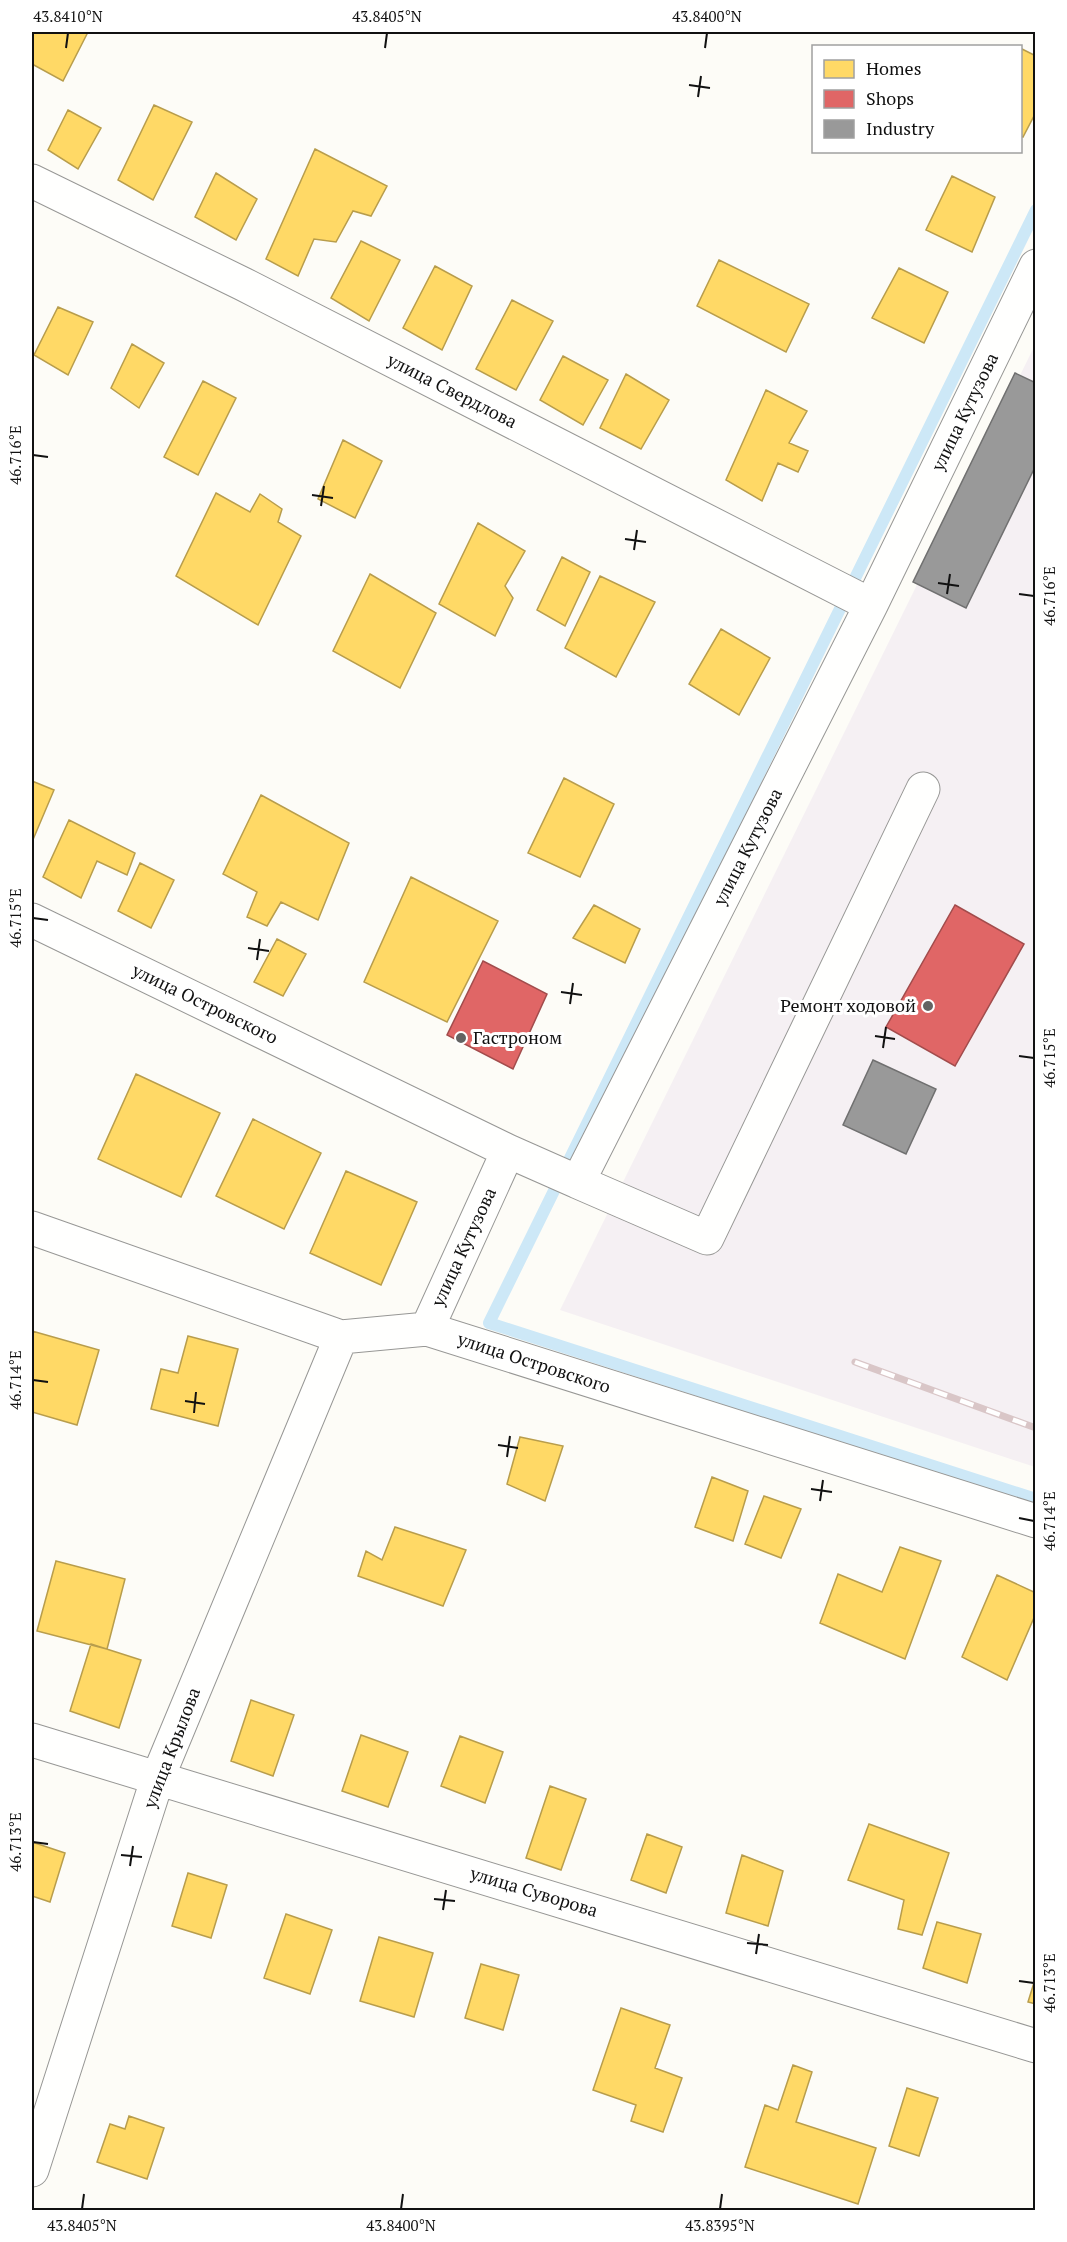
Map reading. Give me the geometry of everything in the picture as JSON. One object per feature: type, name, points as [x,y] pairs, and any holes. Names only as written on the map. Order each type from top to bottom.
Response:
[{"type":"street","name":"улица Свердлова","points":[[32,181],[243,284],[871,605]]},
{"type":"street","name":"улица Кутузова","points":[[578,1182],[871,605],[1035,266]]},
{"type":"street","points":[[508,1151],[707,1238],[923,789]]},
{"type":"street","name":"улица Островского","points":[[32,920],[508,1151]]},
{"type":"street","name":"улица Кутузова","points":[[427,1329],[508,1151]]},
{"type":"street","name":"улица Островского","points":[[32,1228],[341,1337],[427,1329],[1035,1521]]},
{"type":"street","name":"улица Крылова","points":[[32,2170],[158,1777],[341,1337]]},
{"type":"street","name":"улица Суворова","points":[[32,1740],[1035,2046]]},
{"type":"shaded area","points":[[1035,345],[1035,1467],[560,1310]]},
{"type":"building: Homes","points":[[32,32],[88,32],[63,81],[32,64]]},
{"type":"building: Homes","points":[[1022,49],[1036,56],[1036,112],[1023,137]]},
{"type":"building: Homes","points":[[154,105],[192,122],[153,200],[118,180]]},
{"type":"building: Homes","points":[[68,110],[101,128],[78,169],[48,150]]},
{"type":"building: Homes","points":[[315,149],[387,186],[371,216],[353,211],[336,242],[314,239],[298,276],[266,259]]},
{"type":"building: Homes","points":[[216,173],[257,199],[236,240],[195,217]]},
{"type":"building: Homes","points":[[952,176],[995,197],[972,252],[926,230]]},
{"type":"building: Homes","points":[[361,241],[400,260],[369,321],[331,298]]},
{"type":"building: Homes","points":[[719,260],[809,304],[786,352],[697,306]]},
{"type":"building: Homes","points":[[435,266],[472,286],[442,350],[403,328]]},
{"type":"building: Homes","points":[[899,268],[948,292],[924,343],[872,318]]},
{"type":"building: Homes","points":[[512,300],[553,321],[516,390],[476,369]]},
{"type":"building: Homes","points":[[58,307],[93,322],[68,375],[34,355]]},
{"type":"building: Homes","points":[[132,344],[164,363],[139,408],[111,388]]},
{"type":"building: Homes","points":[[563,356],[608,380],[583,425],[540,400]]},
{"type":"building: Homes","points":[[626,374],[669,400],[641,449],[600,428]]},
{"type":"building: Homes","points":[[203,381],[236,398],[198,475],[164,457]]},
{"type":"building: Homes","points":[[766,390],[807,411],[789,443],[808,451],[798,472],[778,463],[762,501],[726,480]]},
{"type":"building: Homes","points":[[343,440],[382,461],[355,518],[318,499]]},
{"type":"building: Homes","points":[[216,493],[250,512],[260,494],[282,509],[278,522],[301,536],[258,625],[176,576]]},
{"type":"building: Homes","points":[[478,523],[525,551],[505,586],[513,598],[495,636],[439,604]]},
{"type":"building: Homes","points":[[562,557],[590,572],[565,626],[537,610]]},
{"type":"building: Homes","points":[[370,574],[436,613],[400,688],[333,651]]},
{"type":"building: Homes","points":[[600,576],[655,602],[616,677],[565,648]]},
{"type":"building: Homes","points":[[721,629],[770,658],[739,715],[689,684]]},
{"type":"building: Homes","points":[[564,778],[614,804],[580,877],[528,853]]},
{"type":"building: Homes","points":[[32,781],[54,790],[32,842]]},
{"type":"building: Homes","points":[[261,795],[349,843],[318,920],[281,902],[267,926],[247,917],[257,892],[223,874]]},
{"type":"building: Homes","points":[[69,820],[135,853],[127,875],[97,861],[81,898],[43,877]]},
{"type":"building: Homes","points":[[140,863],[174,880],[151,928],[118,911]]},
{"type":"building: Homes","points":[[411,877],[498,921],[447,1022],[364,982]]},
{"type":"building: Homes","points":[[594,905],[640,929],[625,963],[573,938]]},
{"type":"building: Homes","points":[[277,939],[306,954],[283,996],[254,982]]},
{"type":"building: Homes","points":[[136,1074],[220,1113],[181,1197],[98,1159]]},
{"type":"building: Homes","points":[[253,1119],[321,1153],[284,1229],[216,1196]]},
{"type":"building: Homes","points":[[346,1171],[417,1202],[381,1285],[310,1253]]},
{"type":"building: Homes","points":[[32,1331],[99,1350],[77,1425],[32,1412]]},
{"type":"building: Homes","points":[[188,1336],[238,1349],[218,1426],[151,1409],[161,1369],[178,1373]]},
{"type":"building: Homes","points":[[520,1437],[563,1446],[545,1501],[507,1484]]},
{"type":"building: Homes","points":[[712,1477],[748,1491],[733,1541],[695,1527]]},
{"type":"building: Homes","points":[[764,1496],[801,1509],[781,1558],[745,1544]]},
{"type":"building: Homes","points":[[395,1527],[466,1550],[443,1606],[358,1576],[366,1551],[382,1560]]},
{"type":"building: Homes","points":[[900,1547],[941,1561],[905,1659],[820,1623],[838,1574],[882,1592]]},
{"type":"building: Homes","points":[[56,1561],[125,1579],[107,1649],[37,1631]]},
{"type":"building: Homes","points":[[997,1575],[1036,1593],[1036,1613],[1007,1680],[962,1657]]},
{"type":"building: Homes","points":[[91,1644],[141,1660],[119,1728],[70,1711]]},
{"type":"building: Homes","points":[[251,1700],[294,1715],[273,1776],[231,1761]]},
{"type":"building: Homes","points":[[361,1735],[408,1752],[388,1807],[342,1791]]},
{"type":"building: Homes","points":[[460,1736],[503,1752],[485,1803],[441,1786]]},
{"type":"building: Homes","points":[[550,1786],[586,1799],[561,1870],[526,1858]]},
{"type":"building: Homes","points":[[869,1824],[949,1853],[922,1935],[898,1929],[904,1900],[848,1880]]},
{"type":"building: Homes","points":[[647,1834],[682,1847],[666,1893],[631,1880]]},
{"type":"building: Homes","points":[[32,1842],[65,1853],[50,1902],[32,1896]]},
{"type":"building: Homes","points":[[742,1855],[783,1871],[768,1926],[726,1913]]},
{"type":"building: Homes","points":[[188,1873],[227,1885],[211,1938],[172,1926]]},
{"type":"building: Homes","points":[[286,1914],[332,1930],[310,1994],[264,1978]]},
{"type":"building: Homes","points":[[937,1922],[981,1934],[967,1983],[923,1968]]},
{"type":"building: Homes","points":[[379,1937],[433,1953],[414,2017],[360,2001]]},
{"type":"building: Homes","points":[[481,1964],[519,1975],[503,2030],[465,2018]]},
{"type":"building: Homes","points":[[1036,1976],[1036,2004],[1028,2002]]},
{"type":"building: Homes","points":[[621,2008],[670,2025],[655,2068],[682,2078],[663,2132],[631,2121],[636,2105],[593,2090]]},
{"type":"building: Homes","points":[[793,2065],[812,2072],[796,2122],[876,2148],[858,2204],[745,2167],[765,2105],[778,2110]]},
{"type":"building: Homes","points":[[907,2088],[938,2098],[919,2156],[889,2146]]},
{"type":"building: Homes","points":[[129,2116],[164,2128],[147,2179],[97,2162],[110,2124],[125,2129]]},
{"type":"building: Shops","points":[[955,905],[1024,944],[955,1066],[886,1027]]},
{"type":"building: Shops","points":[[483,961],[547,994],[513,1069],[447,1035]]},
{"type":"building: Industry","points":[[1015,373],[1036,383],[1036,465],[966,608],[913,582]]},
{"type":"building: Industry","points":[[873,1060],[936,1089],[906,1154],[843,1125]]},
{"type":"waterway","points":[[1036,210],[489,1323],[1036,1499]]},
{"type":"railway","points":[[855,1362],[1036,1428]]},
{"type":"place","name":"Ремонт ходовой","points":[[928,1006]]},
{"type":"place","name":"Гастроном","points":[[461,1038]]}]
